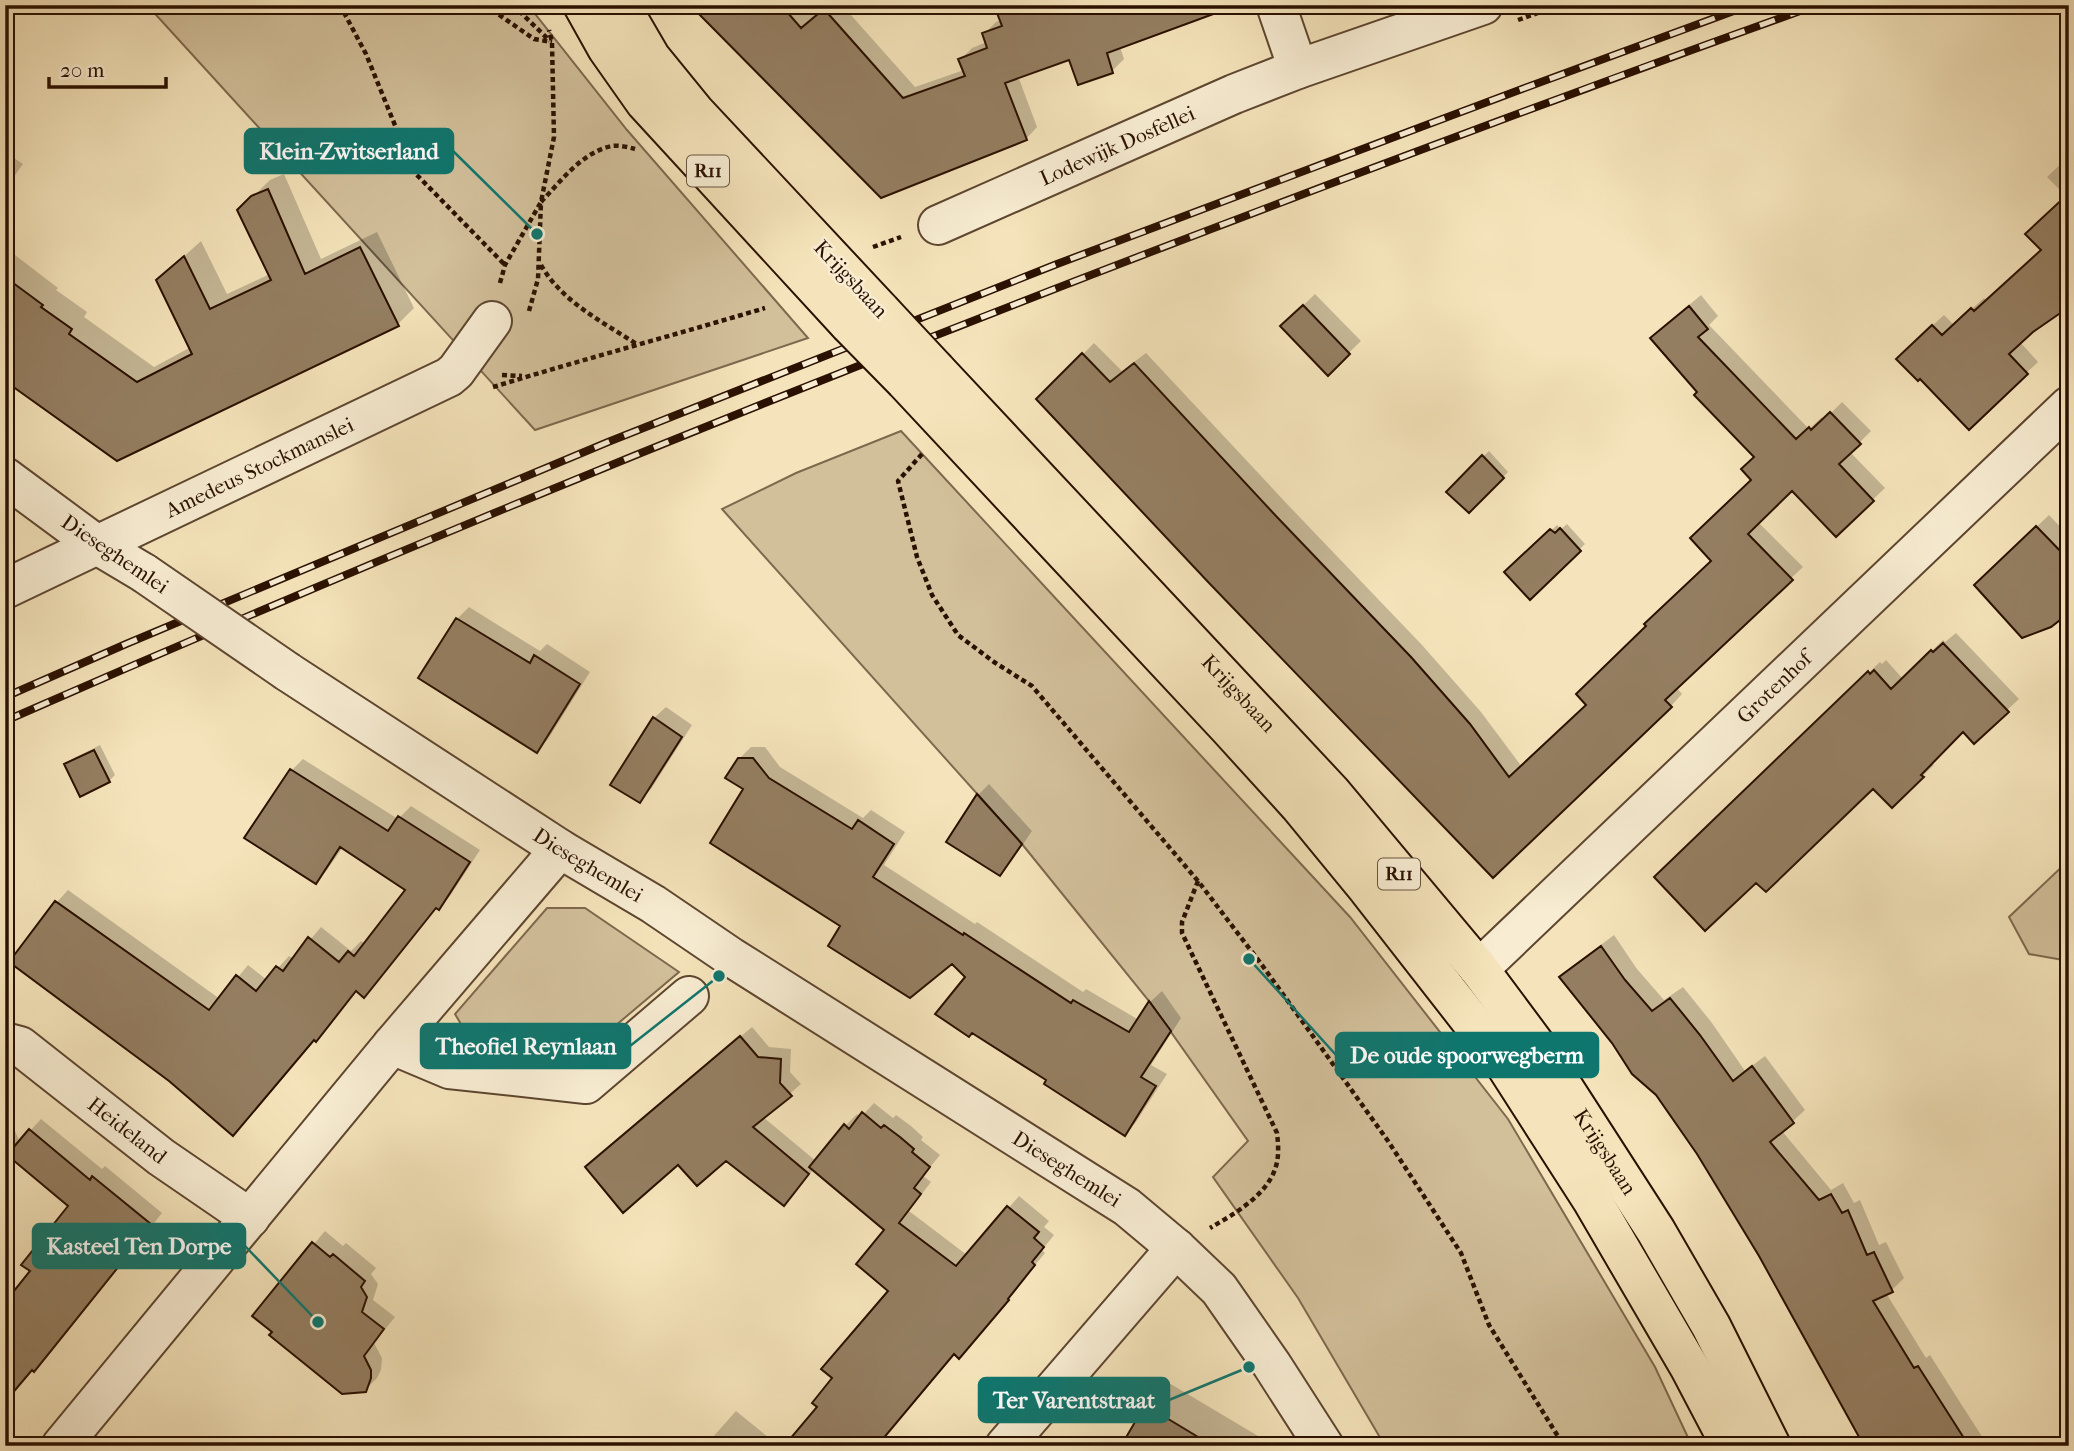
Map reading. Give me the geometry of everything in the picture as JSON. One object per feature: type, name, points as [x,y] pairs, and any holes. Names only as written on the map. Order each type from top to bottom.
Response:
[{"type":"main road","name":"Krijgsbaan","points":[[583,5],[607,48],[645,102],[865,317],[1331,792],[1479,969],[1540,1051],[1656,1231],[1711,1326],[1771,1446]]},
{"type":"main road","name":"Krijgsbaan","points":[[620,5],[651,58],[865,317]]},
{"type":"main road","name":"Krijgsbaan","points":[[920,376],[1290,795],[1368,889],[1498,1056],[1592,1200],[1690,1368],[1731,1446]]},
{"type":"street","points":[[1276,5],[1298,69]]},
{"type":"street","name":"Lodewijk Dosfellei","points":[[938,225],[1234,94],[1483,5]]},
{"type":"street","name":"Amedeus Stockmanslei","points":[[5,589],[449,377],[492,321]]},
{"type":"street","name":"Grotenhof","points":[[1479,969],[2069,406]]},
{"type":"street","name":"Dieseghemlei","points":[[5,477],[97,545],[144,573],[288,672],[560,849],[653,904],[732,957],[1127,1207],[1219,1289],[1324,1446]]},
{"type":"street","points":[[61,1446],[392,1045],[560,849]]},
{"type":"street","points":[[392,1045],[449,1069],[586,1084],[689,996]]},
{"type":"street","name":"Heideland","points":[[5,1042],[20,1046],[161,1157],[250,1217]]},
{"type":"street","points":[[1005,1446],[1176,1248]]},
{"type":"path","points":[[340,5],[366,54],[414,172],[505,265],[541,202],[590,154],[614,145],[639,149]]},
{"type":"path","points":[[485,5],[534,39],[552,42]]},
{"type":"path","points":[[513,5],[552,42],[554,137],[541,202],[538,279],[529,313]]},
{"type":"path","points":[[540,263],[547,276],[569,300],[639,346]]},
{"type":"path","points":[[526,377],[765,308]]},
{"type":"path","points":[[923,453],[898,481],[917,557],[932,595],[958,635],[1032,687],[1198,881],[1262,965],[1388,1142],[1461,1253],[1489,1325],[1563,1446]]},
{"type":"path","points":[[1176,1248],[1252,1200],[1268,1182],[1277,1163],[1278,1149],[1278,1133],[1182,933],[1182,922],[1198,881]]},
{"type":"shaded area","points":[[147,5],[528,5],[627,130],[808,338],[535,430]]},
{"type":"shaded area","points":[[901,431],[1350,917],[1508,1119],[1655,1367],[1692,1446],[1385,1446],[1298,1298],[1213,1177],[1248,1141],[1149,1001],[1022,844],[722,509],[796,473]]},
{"type":"shaded area","points":[[2069,860],[2069,961],[2029,954],[2009,917]]},
{"type":"shaded area","points":[[547,908],[585,908],[679,972],[577,1058],[478,1053],[455,1014]]},
{"type":"building","points":[[690,5],[781,5],[801,28],[824,9],[903,98],[965,76],[958,59],[987,48],[982,33],[1002,26],[997,13],[1017,5],[1227,5],[1227,9],[1107,53],[1113,73],[1078,85],[1069,60],[1005,83],[1027,140],[881,198]]},
{"type":"building","points":[[268,189],[305,274],[360,247],[399,326],[117,461],[5,381],[5,277],[72,329],[69,334],[137,382],[192,354],[156,280],[184,256],[210,309],[271,280],[237,210],[251,196]]},
{"type":"building","points":[[2069,193],[2069,307],[2033,332],[2009,354],[2028,374],[1969,430],[1920,379],[1918,381],[1896,359],[1932,325],[1942,335],[1971,308],[1974,311],[2041,250],[2025,234]]},
{"type":"building","points":[[1303,305],[1350,354],[1328,376],[1280,326]]},
{"type":"building","points":[[1689,306],[1708,329],[1698,337],[1796,439],[1809,427],[1811,430],[1830,412],[1861,444],[1839,464],[1874,501],[1836,537],[1792,491],[1748,534],[1793,580],[1665,700],[1672,707],[1493,878],[1036,399],[1082,353],[1110,382],[1134,363],[1411,657],[1470,724],[1509,777],[1586,705],[1576,694],[1646,626],[1644,624],[1711,561],[1690,538],[1751,480],[1741,469],[1754,457],[1694,395],[1697,392],[1650,338]]},
{"type":"building","points":[[1482,455],[1504,478],[1469,513],[1446,492]]},
{"type":"building","points":[[2036,526],[2069,560],[2069,613],[2051,627],[2022,638],[1974,585]]},
{"type":"building","points":[[1560,528],[1581,551],[1530,600],[1504,572],[1550,529],[1555,533]]},
{"type":"building","points":[[456,618],[530,663],[534,655],[580,684],[537,753],[418,678]]},
{"type":"building","points":[[1943,643],[2009,712],[1974,744],[1963,732],[1921,775],[1924,777],[1892,808],[1873,789],[1766,892],[1756,883],[1705,931],[1654,877],[1868,671],[1870,674],[1874,670],[1891,689],[1931,650],[1933,652]]},
{"type":"building","points":[[653,717],[682,737],[640,803],[610,785]]},
{"type":"building","points":[[94,750],[110,782],[80,797],[64,764]]},
{"type":"building","points":[[738,758],[753,758],[769,778],[852,829],[858,820],[894,844],[873,877],[1071,1003],[1073,1000],[1129,1032],[1149,1001],[1171,1031],[1141,1077],[1156,1086],[1125,1136],[1044,1084],[1046,1080],[972,1033],[969,1037],[935,1014],[965,977],[952,964],[910,998],[828,946],[840,926],[710,843],[743,789],[725,778]]},
{"type":"building","points":[[290,769],[388,831],[398,816],[470,862],[439,910],[436,908],[364,998],[356,991],[316,1042],[314,1040],[233,1136],[169,1081],[9,962],[55,901],[209,1010],[236,975],[256,991],[276,966],[283,971],[308,937],[339,962],[348,951],[354,956],[405,890],[340,847],[316,884],[244,838]]},
{"type":"building","points":[[977,794],[1022,844],[1000,876],[946,842]]},
{"type":"building","points":[[1601,946],[1625,980],[1652,1011],[1670,998],[1733,1081],[1752,1066],[1794,1123],[1770,1142],[1819,1200],[1831,1194],[1842,1213],[1848,1210],[1867,1255],[1874,1252],[1893,1292],[1873,1301],[1914,1368],[1918,1366],[1969,1446],[1864,1446],[1759,1256],[1697,1154],[1656,1095],[1632,1074],[1612,1043],[1559,977]]},
{"type":"building","points":[[740,1036],[758,1057],[781,1059],[780,1083],[792,1096],[753,1127],[809,1174],[784,1206],[726,1161],[697,1186],[678,1165],[623,1213],[585,1167]]},
{"type":"building","points":[[862,1112],[881,1128],[884,1125],[900,1137],[914,1149],[912,1152],[930,1167],[914,1188],[921,1194],[899,1223],[956,1266],[1007,1206],[1039,1232],[1034,1238],[1044,1247],[1032,1262],[1035,1265],[1009,1300],[959,1359],[954,1354],[877,1446],[784,1446],[817,1407],[812,1403],[832,1378],[821,1369],[888,1291],[856,1264],[884,1230],[809,1167],[844,1124],[849,1129]]},
{"type":"building","points":[[29,1129],[90,1180],[92,1176],[152,1225],[34,1372],[32,1370],[5,1402],[5,1302],[30,1271],[21,1265],[68,1206],[7,1155]]},
{"type":"building","points":[[312,1242],[330,1257],[333,1254],[365,1281],[361,1287],[367,1297],[362,1312],[384,1329],[364,1356],[371,1370],[366,1392],[342,1394],[269,1335],[272,1332],[252,1316]]},
{"type":"building","points":[[1145,1405],[1213,1446],[1121,1446]]},
{"type":"railway","points":[[5,697],[608,442],[1057,264],[1750,5]]},
{"type":"railway","points":[[5,721],[485,517],[807,386],[1293,198],[1817,5]]},
{"type":"place","name":"Klein-Zwitserland","points":[[537,234]]},
{"type":"place","name":"De oude spoorwegberm","points":[[1249,959]]},
{"type":"place","name":"Theofiel Reynlaan","points":[[719,976]]},
{"type":"place","name":"Kasteel Ten Dorpe","points":[[318,1322]]},
{"type":"place","name":"Ter Varentstraat","points":[[1249,1367]]}]
